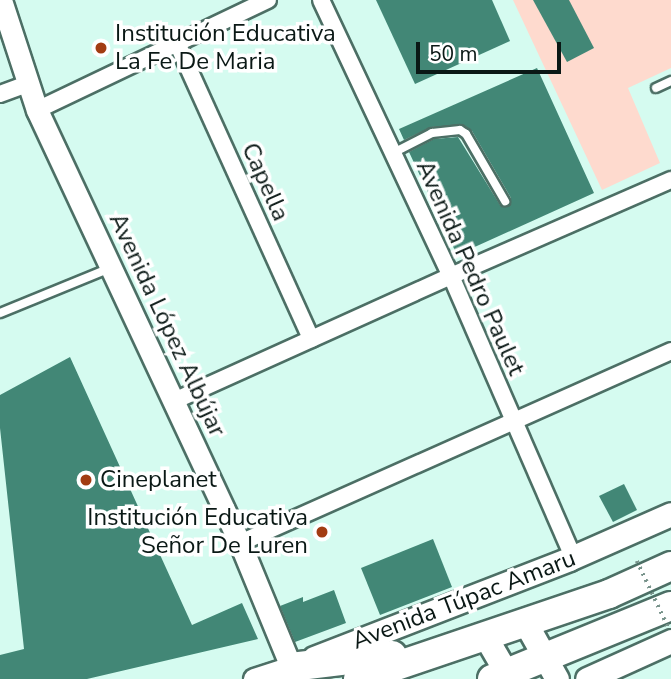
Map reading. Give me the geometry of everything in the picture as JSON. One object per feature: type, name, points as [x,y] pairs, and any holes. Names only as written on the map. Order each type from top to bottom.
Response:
[{"type":"highway","name":"Avenida Túpac Amaru","points":[[358,679],[609,594],[671,566]]},
{"type":"highway","points":[[503,677],[551,669],[670,625]]},
{"type":"highway","points":[[292,667],[454,647]]},
{"type":"main road","name":"Avenida Túpac Amaru","points":[[292,667],[573,557],[671,513]]},
{"type":"main road","points":[[525,622],[551,669]]},
{"type":"main road","points":[[587,679],[670,625]]},
{"type":"main road","points":[[485,636],[503,677]]},
{"type":"street","name":"Avenida López Albújar","points":[[1,0],[37,110],[240,543],[292,667]]},
{"type":"street","points":[[37,110],[268,0]]},
{"type":"street","name":"Avenida Pedro Paulet","points":[[321,0],[450,276],[573,557]]},
{"type":"street","name":"Capella","points":[[177,43],[311,339]]},
{"type":"street","points":[[0,94],[27,84]]},
{"type":"street","points":[[174,401],[671,180]]},
{"type":"street","points":[[240,543],[671,351]]},
{"type":"street","name":"Avenida Túpac Amaru","points":[[254,679],[292,667]]},
{"type":"lane","points":[[656,88],[671,81]]},
{"type":"lane","points":[[393,153],[432,134],[460,130],[466,134],[505,201]]},
{"type":"lane","points":[[0,311],[110,268]]},
{"type":"path","points":[[637,561],[670,625]]},
{"type":"shaded area","points":[[513,0],[671,0],[671,68],[628,88],[660,163],[602,190]]},
{"type":"building","points":[[376,0],[492,0],[510,41],[415,84]]},
{"type":"building","points":[[533,0],[569,0],[594,48],[567,62]]},
{"type":"building","points":[[537,68],[594,193],[457,255],[409,152],[434,139],[458,137],[500,205],[509,206],[511,198],[472,131],[464,125],[431,127],[404,140],[399,129]]},
{"type":"building","points":[[70,357],[192,625],[242,603],[258,639],[87,679],[0,679],[0,655],[24,649],[0,428],[0,395]]},
{"type":"building","points":[[624,484],[637,510],[613,522],[599,496]]},
{"type":"building","points":[[433,539],[452,587],[380,615],[361,568]]},
{"type":"building","points":[[334,590],[346,623],[295,642],[280,606],[303,597],[303,602]]},
{"type":"place","name":"Institución Educativa La Fe De Maria","points":[[101,48]]},
{"type":"place","name":"Cineplanet","points":[[86,480]]},
{"type":"place","name":"Institución Educativa Señor De Luren","points":[[322,532]]}]
